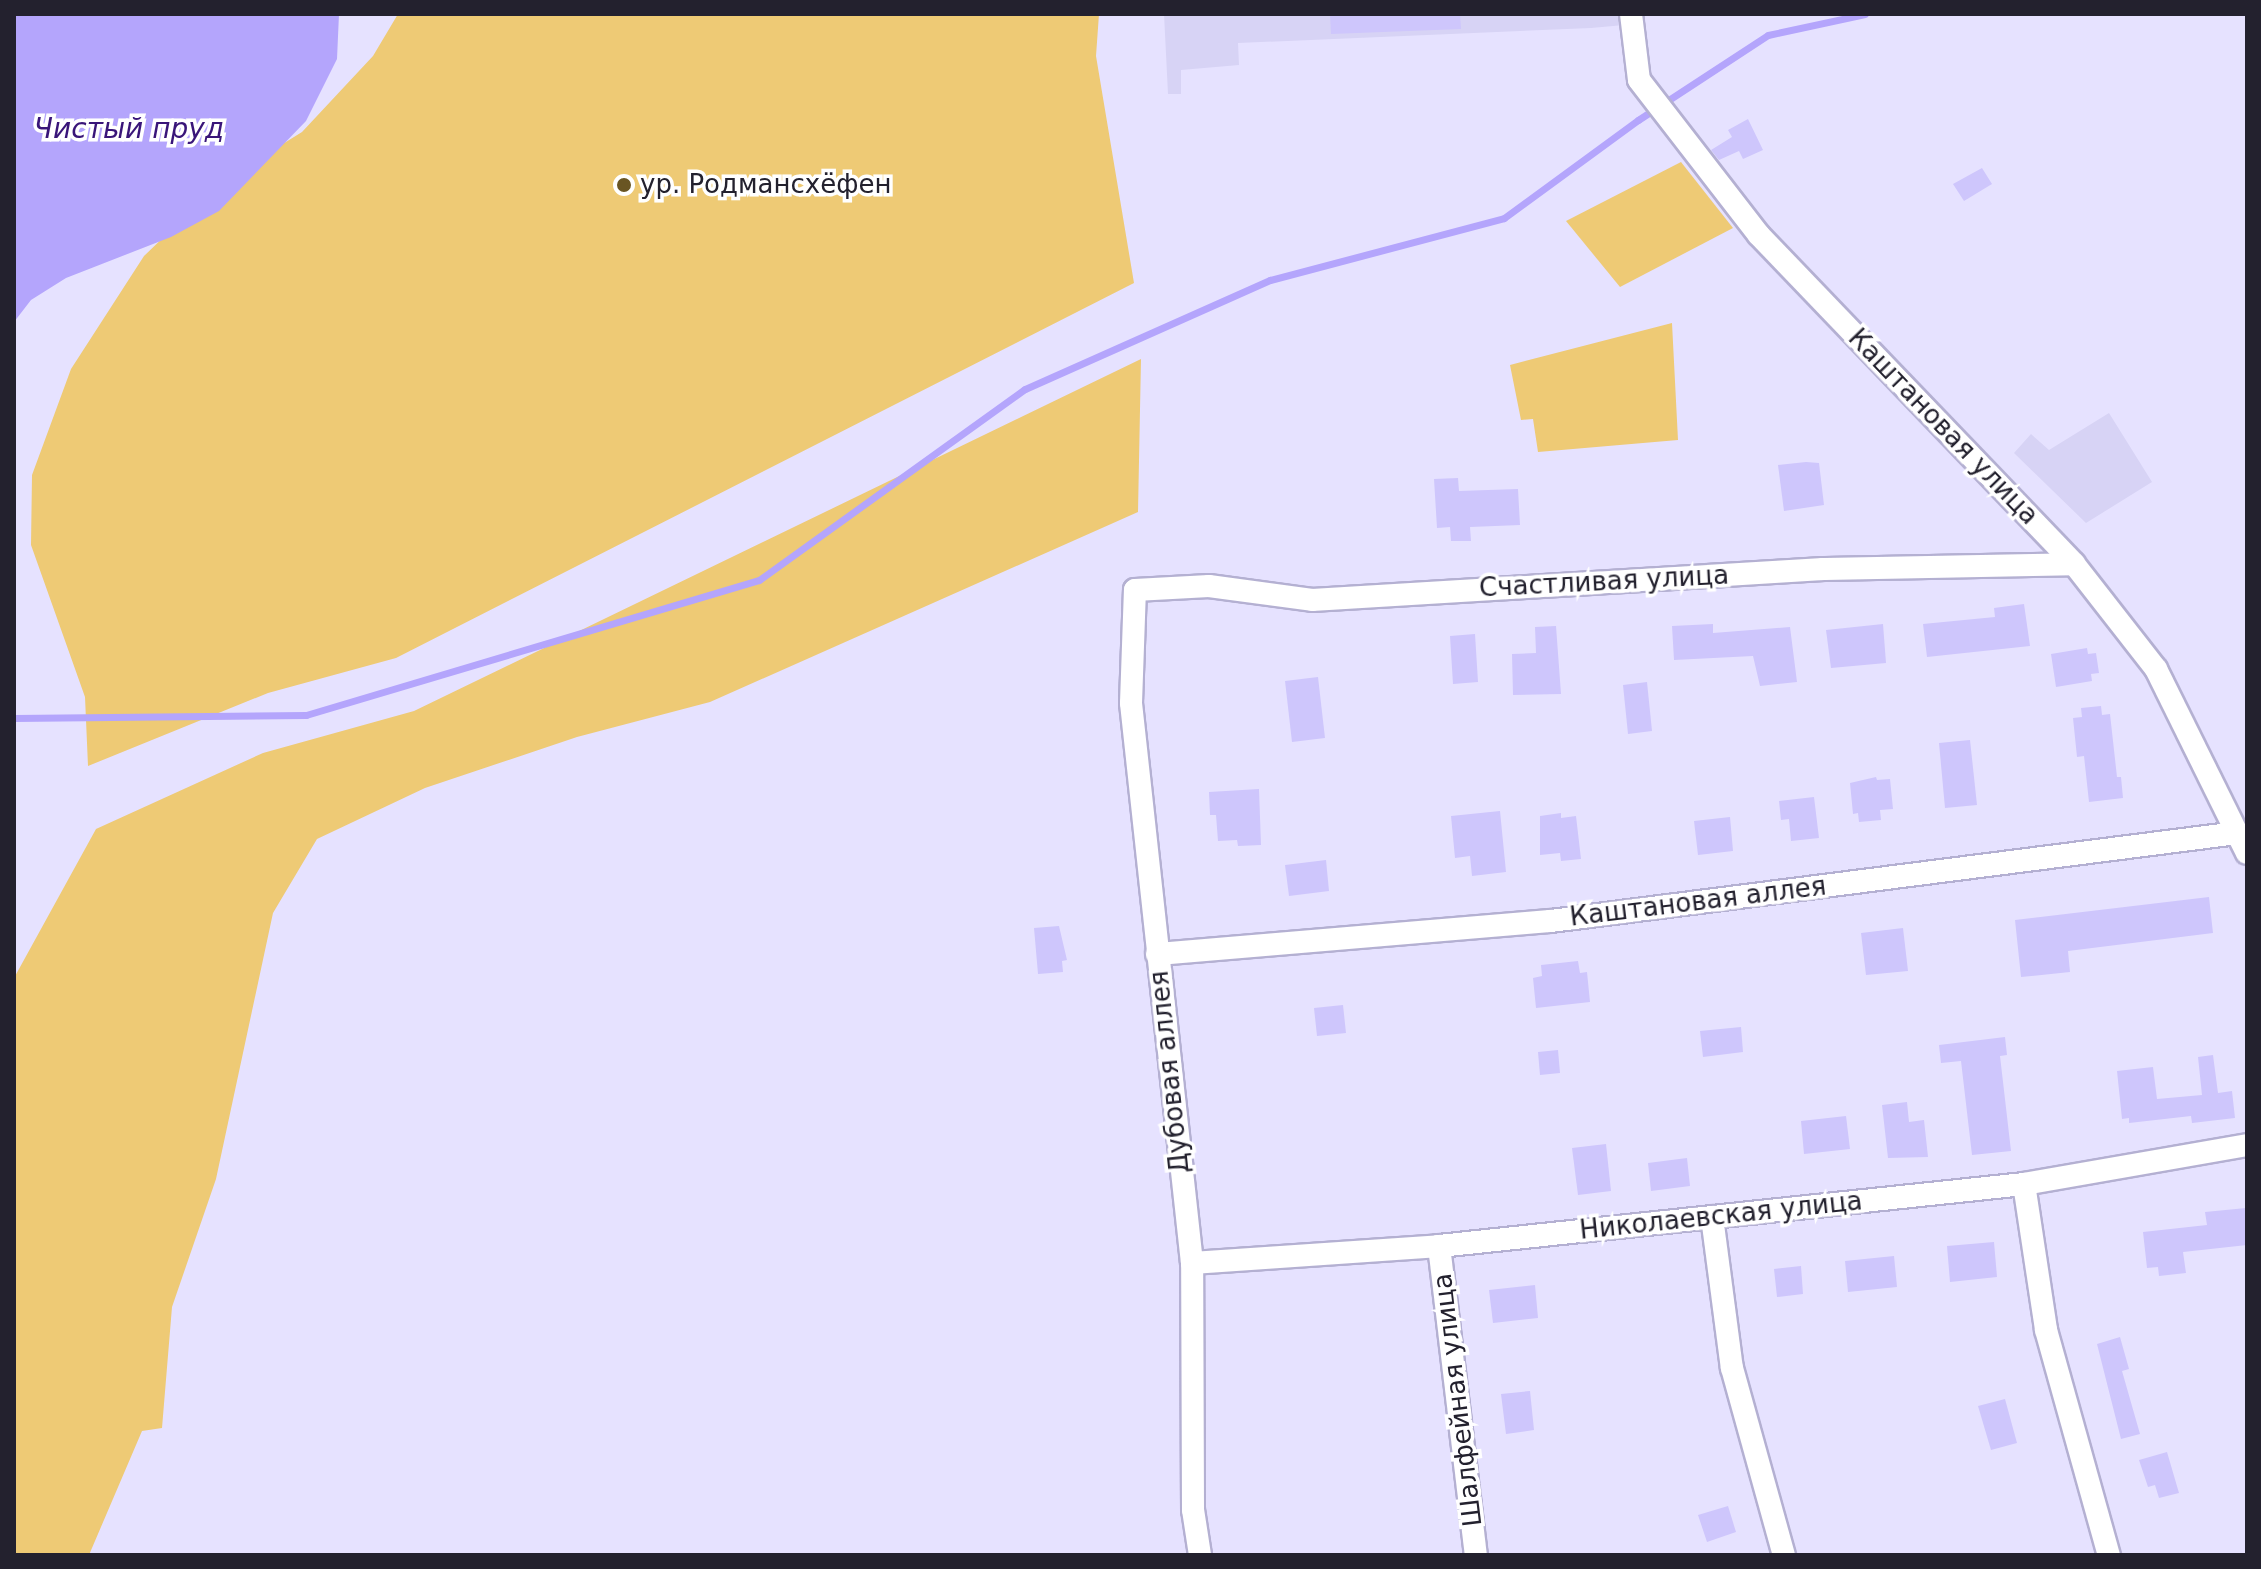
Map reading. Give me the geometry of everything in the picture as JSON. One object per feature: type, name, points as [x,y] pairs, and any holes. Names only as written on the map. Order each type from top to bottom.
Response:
[{"type":"street","name":"Каштановая улица","points":[[1631,14],[1639,80],[1759,235],[2074,564],[2156,669],[2242,843]]},
{"type":"street","name":"Счастливая улица","points":[[1135,590],[1209,586],[1312,600],[1823,569],[2074,564]]},
{"type":"street","name":"Дубовая аллея","points":[[1135,590],[1131,703],[1143,787],[1157,954],[1192,1263],[1193,1510],[1200,1555]]},
{"type":"street","name":"Каштановая аллея","points":[[1157,954],[1551,921],[2242,843]]},
{"type":"street","name":"Николаевская улица","points":[[1192,1263],[1439,1246],[2024,1184],[2247,1145]]},
{"type":"street","points":[[2024,1184],[2046,1330],[2109,1555]]},
{"type":"street","points":[[1712,1217],[1732,1368],[1784,1555]]},
{"type":"street","name":"Шалфейная улица","points":[[1439,1246],[1476,1555]]},
{"type":"shaded area","points":[[398,14],[1099,14],[1096,56],[1134,283],[396,658],[268,693],[88,766],[85,697],[31,545],[32,475],[71,369],[144,256],[220,183],[302,132],[373,56]]},
{"type":"shaded area","points":[[1164,14],[1625,14],[1624,25],[1591,28],[1238,43],[1239,65],[1181,70],[1181,94],[1168,94]]},
{"type":"shaded area","points":[[1681,162],[1733,228],[1620,287],[1566,221]]},
{"type":"shaded area","points":[[1672,323],[1678,440],[1538,452],[1533,419],[1521,420],[1510,365]]},
{"type":"shaded area","points":[[1141,359],[1138,512],[710,702],[577,737],[425,788],[317,839],[273,913],[216,1179],[172,1307],[162,1428],[142,1431],[89,1555],[14,1555],[14,978],[96,829],[263,753],[414,711]]},
{"type":"shaded area","points":[[2109,413],[2152,482],[2086,523],[2014,453],[2031,434],[2049,450]]},
{"type":"water","name":"Чистый пруд","points":[[14,14],[339,14],[337,59],[306,121],[219,211],[171,237],[66,278],[31,300],[14,322]]},
{"type":"building","points":[[1330,14],[1460,14],[1461,29],[1331,34]]},
{"type":"building","points":[[1748,119],[1763,150],[1743,159],[1739,151],[1719,160],[1711,150],[1732,137],[1728,130]]},
{"type":"building","points":[[1982,168],[1992,184],[1964,201],[1953,184]]},
{"type":"building","points":[[1819,463],[1824,505],[1784,511],[1778,465]]},
{"type":"building","points":[[1458,478],[1459,491],[1518,489],[1520,525],[1470,527],[1471,541],[1451,541],[1450,527],[1437,528],[1434,479]]},
{"type":"building","points":[[2024,604],[2030,646],[1927,657],[1923,624],[1995,617],[1994,608]]},
{"type":"building","points":[[1713,624],[1713,633],[1790,627],[1797,682],[1760,686],[1753,656],[1674,660],[1672,626]]},
{"type":"building","points":[[1883,624],[1886,663],[1831,668],[1826,630]]},
{"type":"building","points":[[1556,626],[1561,694],[1513,695],[1512,654],[1536,653],[1535,627]]},
{"type":"building","points":[[1475,634],[1478,682],[1453,684],[1450,636]]},
{"type":"building","points":[[2087,648],[2088,654],[2096,653],[2099,673],[2091,674],[2092,681],[2056,687],[2051,654]]},
{"type":"building","points":[[1318,677],[1325,738],[1292,742],[1285,681]]},
{"type":"building","points":[[1647,682],[1652,731],[1628,734],[1623,685]]},
{"type":"building","points":[[2101,706],[2102,715],[2110,714],[2117,777],[2121,777],[2123,798],[2089,802],[2084,756],[2077,757],[2073,718],[2082,717],[2081,708]]},
{"type":"building","points":[[1970,740],[1977,805],[1945,808],[1939,743]]},
{"type":"building","points":[[1876,777],[1877,780],[1890,779],[1893,809],[1880,810],[1881,820],[1859,822],[1858,813],[1853,814],[1850,783]]},
{"type":"building","points":[[1259,789],[1261,845],[1238,846],[1237,840],[1218,841],[1216,815],[1210,815],[1209,792]]},
{"type":"building","points":[[1814,797],[1819,838],[1791,841],[1789,819],[1781,820],[1779,801]]},
{"type":"building","points":[[1500,811],[1506,872],[1472,876],[1470,856],[1455,858],[1451,816]]},
{"type":"building","points":[[1561,813],[1561,818],[1576,816],[1581,859],[1561,861],[1560,853],[1540,855],[1540,816]]},
{"type":"building","points":[[1730,817],[1733,851],[1698,855],[1694,821]]},
{"type":"building","points":[[1326,860],[1329,891],[1289,896],[1285,865]]},
{"type":"building","points":[[2209,897],[2213,933],[2068,951],[2070,972],[2021,977],[2015,920]]},
{"type":"building","points":[[1059,926],[1067,960],[1062,961],[1063,972],[1038,974],[1034,928]]},
{"type":"building","points":[[1903,928],[1908,971],[1866,975],[1861,933]]},
{"type":"building","points":[[1578,961],[1580,973],[1587,972],[1590,1002],[1536,1008],[1533,978],[1542,976],[1541,965]]},
{"type":"building","points":[[1343,1005],[1346,1033],[1317,1036],[1314,1008]]},
{"type":"building","points":[[1741,1027],[1743,1052],[1703,1057],[1700,1031]]},
{"type":"building","points":[[2005,1037],[2007,1055],[2000,1056],[2011,1151],[1972,1155],[1961,1061],[1941,1063],[1939,1045]]},
{"type":"building","points":[[1558,1050],[1560,1073],[1540,1075],[1538,1052]]},
{"type":"building","points":[[2213,1055],[2218,1093],[2232,1091],[2235,1118],[2192,1123],[2191,1116],[2129,1123],[2129,1118],[2122,1119],[2117,1071],[2153,1067],[2157,1099],[2202,1095],[2198,1057]]},
{"type":"building","points":[[1907,1102],[1909,1122],[1924,1120],[1928,1157],[1888,1158],[1882,1105]]},
{"type":"building","points":[[1846,1116],[1850,1149],[1804,1154],[1801,1121]]},
{"type":"building","points":[[1606,1144],[1611,1191],[1578,1195],[1572,1148]]},
{"type":"building","points":[[1687,1158],[1690,1186],[1651,1191],[1648,1163]]},
{"type":"building","points":[[2246,1208],[2247,1245],[2183,1252],[2186,1273],[2159,1276],[2158,1267],[2147,1268],[2143,1232],[2207,1225],[2205,1212]]},
{"type":"building","points":[[1994,1242],[1997,1277],[1950,1282],[1947,1246]]},
{"type":"building","points":[[1894,1256],[1897,1287],[1848,1292],[1845,1261]]},
{"type":"building","points":[[1801,1266],[1803,1294],[1777,1297],[1774,1269]]},
{"type":"building","points":[[1535,1285],[1538,1318],[1493,1323],[1489,1290]]},
{"type":"building","points":[[2120,1337],[2129,1369],[2122,1371],[2140,1434],[2121,1439],[2097,1344]]},
{"type":"building","points":[[1530,1391],[1534,1430],[1506,1434],[1501,1394]]},
{"type":"building","points":[[2005,1399],[2017,1443],[1991,1450],[1978,1406]]},
{"type":"building","points":[[2167,1452],[2179,1493],[2159,1498],[2155,1485],[2148,1487],[2139,1460]]},
{"type":"building","points":[[1728,1506],[1736,1532],[1707,1542],[1698,1515]]},
{"type":"waterway","points":[[14,718],[306,715],[759,580],[1025,389],[1270,280],[1504,218],[1638,120],[1768,35],[1865,14]]},
{"type":"place","name":"ур. Родмансхёфен","points":[[624,185]]}]
